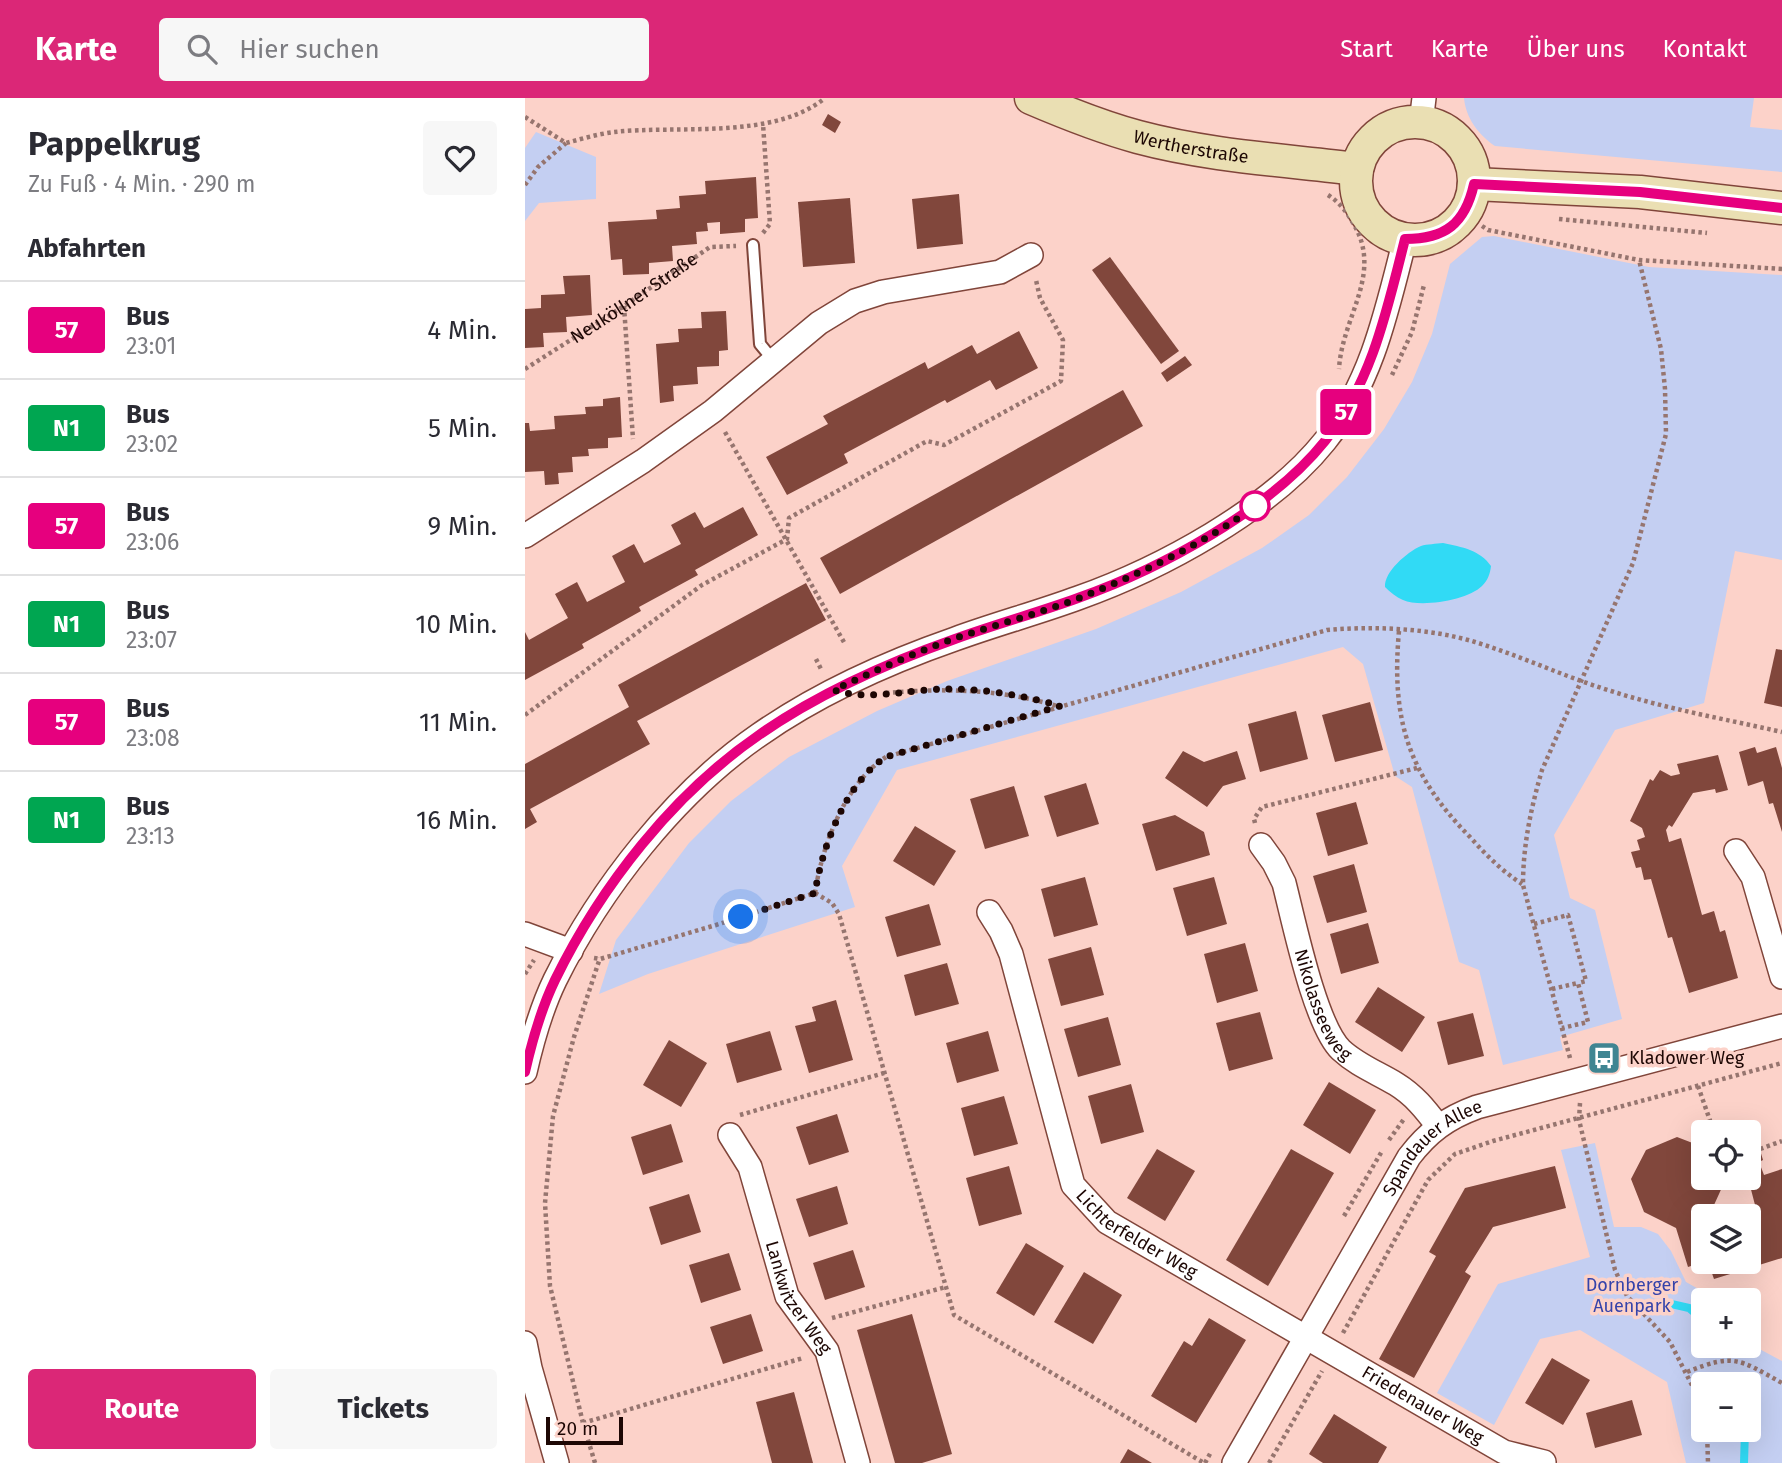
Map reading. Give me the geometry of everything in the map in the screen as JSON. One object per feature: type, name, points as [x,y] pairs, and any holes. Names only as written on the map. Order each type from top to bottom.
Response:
[{"type":"main road","name":"Wertherstraße","points":[[1031,98],[1075,117],[1152,140],[1245,156],[1357,169]]},
{"type":"main road","points":[[1422,110],[1439,127],[1454,136],[1465,150],[1472,167],[1474,184],[1469,203],[1459,220],[1444,232],[1426,239],[1405,239],[1388,234],[1372,222],[1361,206],[1356,188],[1357,169],[1363,152],[1374,139],[1422,110]]},
{"type":"main road","points":[[1474,184],[1640,192],[1782,208]]},
{"type":"street","points":[[525,1072],[537,1025],[554,982],[612,886],[646,841],[716,768],[757,736],[834,690],[894,662],[1081,597],[1132,575],[1244,514],[1277,490],[1325,442],[1358,390],[1379,337],[1405,239]]},
{"type":"street","points":[[525,536],[643,461],[713,411],[819,323],[855,301],[883,292],[1000,272],[1031,255]]},
{"type":"street","name":"Nikolasseeweg","points":[[1261,845],[1284,883],[1322,1020],[1340,1049],[1363,1067],[1397,1084],[1421,1103],[1438,1126]]},
{"type":"street","points":[[1737,851],[1753,877],[1782,977]]},
{"type":"street","name":"Lichterfelder Weg","points":[[989,912],[1011,954],[1073,1185],[1107,1222],[1306,1338]]},
{"type":"street","points":[[525,934],[571,951]]},
{"type":"street","name":"Spandauer Allee","points":[[1234,1463],[1409,1157],[1438,1126],[1456,1114],[1477,1107],[1782,1026]]},
{"type":"street","name":"Lankwitzer Weg","points":[[730,1135],[750,1167],[787,1296],[827,1352],[858,1463]]},
{"type":"street","name":"Friedenauer Weg","points":[[1306,1338],[1504,1452],[1544,1462]]},
{"type":"street","points":[[525,1343],[558,1463]]},
{"type":"lane","points":[[753,245],[759,344],[773,360]]},
{"type":"path","points":[[525,185],[538,167],[566,143],[612,132],[763,124],[793,117],[825,98]]},
{"type":"path","points":[[525,117],[566,143]]},
{"type":"path","points":[[753,245],[771,223],[763,124]]},
{"type":"path","points":[[1316,189],[1337,201],[1360,235],[1366,256],[1365,273]]},
{"type":"path","points":[[1554,219],[1707,233]]},
{"type":"path","points":[[1482,226],[1488,230],[1639,260],[1782,269]]},
{"type":"path","name":"Neuköllner Straße","points":[[525,369],[710,247],[753,245]]},
{"type":"path","points":[[786,538],[789,518],[927,441],[944,445],[1061,381],[1063,340],[1040,298],[1031,255]]},
{"type":"path","points":[[1570,1056],[1523,885],[1526,838],[1536,790],[1558,730],[1633,563],[1666,434],[1661,349],[1639,260]]},
{"type":"path","points":[[624,306],[633,445],[643,461]]},
{"type":"path","points":[[713,411],[845,644]]},
{"type":"path","points":[[525,715],[702,585],[786,538]]},
{"type":"path","points":[[815,893],[819,865],[832,827],[873,765],[886,757],[1327,630],[1368,627],[1441,635],[1474,642],[1634,699],[1782,732]]},
{"type":"path","points":[[1399,631],[1396,666],[1399,704],[1416,768],[1449,817],[1506,874],[1523,885]]},
{"type":"path","points":[[883,694],[945,689],[1032,698],[1060,706]]},
{"type":"path","points":[[1261,845],[1254,819],[1262,807],[1416,768]]},
{"type":"path","points":[[595,1463],[549,1286],[545,1203],[553,1116],[574,1037],[600,959],[815,893],[832,903],[839,914],[954,1315],[1204,1463]]},
{"type":"path","points":[[1534,924],[1568,915],[1586,981],[1552,989]]},
{"type":"path","points":[[1562,1028],[1588,1022],[1578,983]]},
{"type":"path","points":[[1269,1463],[1428,1180],[1455,1154],[1493,1141],[1579,1120],[1782,1063]]},
{"type":"path","points":[[730,1135],[730,1118],[884,1073]]},
{"type":"path","points":[[1699,1086],[1710,1120]]},
{"type":"path","points":[[1579,1120],[1615,1270],[1627,1296],[1670,1342],[1691,1382]]},
{"type":"path","points":[[1761,1149],[1782,1142]]},
{"type":"path","points":[[809,1325],[946,1287]]},
{"type":"path","points":[[583,1423],[827,1352]]},
{"type":"path","points":[[1687,1373],[1723,1359],[1744,1361],[1782,1383]]},
{"type":"path","points":[[1707,1442],[1708,1463]]},
{"type":"green space","points":[[1464,98],[1754,98],[1750,127],[1782,130],[1782,172],[1495,146],[1474,126],[1467,113]]},
{"type":"green space","points":[[536,132],[596,157],[596,199],[539,203],[525,221],[525,148]]},
{"type":"green space","points":[[1494,236],[1649,267],[1782,275],[1782,560],[1735,551],[1704,703],[1615,730],[1554,835],[1570,898],[1595,910],[1622,1019],[1560,1037],[1563,1050],[1503,1065],[1479,970],[1459,962],[1412,787],[1395,776],[1363,664],[1343,647],[897,770],[842,866],[855,907],[648,974],[599,994],[616,940],[689,843],[731,801],[789,757],[877,711],[947,681],[1096,629],[1181,592],[1262,548],[1309,515],[1347,477],[1384,429],[1412,382],[1432,334],[1450,264],[1482,237]]},
{"type":"green space","name":"Dornberger Auenpark","points":[[1595,1143],[1614,1227],[1641,1227],[1658,1234],[1671,1251],[1686,1282],[1697,1288],[1691,1288],[1691,1358],[1761,1358],[1761,1350],[1782,1361],[1782,1463],[1686,1463],[1667,1382],[1580,1330],[1540,1339],[1494,1425],[1437,1393],[1498,1284],[1590,1257],[1561,1150]]},
{"type":"water","points":[[1443,543],[1470,550],[1487,561],[1491,569],[1482,586],[1456,599],[1432,603],[1403,600],[1385,587],[1392,569],[1409,553],[1421,546]]},
{"type":"building","points":[[828,114],[841,122],[835,133],[822,125]]},
{"type":"building","points":[[756,177],[758,218],[745,219],[745,232],[720,234],[720,222],[707,223],[708,231],[696,232],[697,244],[672,246],[673,261],[649,263],[649,274],[623,275],[622,259],[611,260],[608,222],[657,219],[656,210],[680,208],[679,196],[706,194],[705,181]]},
{"type":"building","points":[[959,194],[963,244],[917,249],[912,199]]},
{"type":"building","points":[[850,198],[855,263],[803,267],[798,202]]},
{"type":"building","points":[[1110,257],[1179,351],[1161,364],[1092,270]]},
{"type":"building","points":[[590,275],[592,315],[566,317],[567,332],[543,333],[544,347],[525,348],[525,309],[541,308],[541,295],[565,294],[563,276]]},
{"type":"building","points":[[726,311],[728,350],[719,351],[719,366],[697,367],[698,384],[673,386],[674,401],[660,403],[656,344],[679,342],[678,329],[702,328],[701,312]]},
{"type":"building","points":[[1019,331],[1038,368],[996,390],[990,380],[947,403],[945,400],[844,454],[848,463],[787,495],[766,457],[828,424],[823,416],[925,362],[928,369],[972,345],[977,354]]},
{"type":"building","points":[[1185,356],[1192,365],[1167,382],[1161,373]]},
{"type":"building","points":[[1123,390],[1143,426],[840,594],[820,558]]},
{"type":"building","points":[[620,397],[622,437],[608,438],[608,448],[588,449],[589,456],[572,457],[573,472],[558,473],[559,484],[545,485],[544,471],[525,472],[525,423],[529,423],[530,431],[555,429],[554,416],[586,414],[585,407],[603,406],[603,399]]},
{"type":"building","points":[[743,507],[758,535],[695,570],[698,575],[639,607],[641,611],[582,644],[584,648],[525,680],[525,632],[529,640],[568,618],[555,594],[577,582],[587,602],[625,582],[612,556],[634,544],[644,563],[681,544],[671,525],[695,512],[704,528]]},
{"type":"building","points":[[806,583],[826,620],[637,721],[650,744],[530,809],[537,822],[525,829],[525,764],[629,707],[618,685]]},
{"type":"building","points":[[1776,649],[1782,650],[1782,707],[1764,703]]},
{"type":"building","points":[[1370,702],[1383,750],[1335,762],[1322,715]]},
{"type":"building","points":[[1296,711],[1308,759],[1260,772],[1248,724]]},
{"type":"building","points":[[1755,747],[1757,753],[1776,747],[1782,768],[1782,832],[1773,803],[1769,804],[1763,781],[1748,786],[1739,752]]},
{"type":"building","points":[[1183,751],[1204,762],[1237,751],[1246,779],[1223,786],[1207,807],[1165,778]]},
{"type":"building","points":[[1718,755],[1728,790],[1716,793],[1715,789],[1693,793],[1672,827],[1669,825],[1666,830],[1669,842],[1681,838],[1702,915],[1714,911],[1720,932],[1725,930],[1738,978],[1689,993],[1672,937],[1668,938],[1651,879],[1644,880],[1641,867],[1636,868],[1631,852],[1640,850],[1637,840],[1645,837],[1642,828],[1630,821],[1650,779],[1653,781],[1660,770],[1671,776],[1680,774],[1677,764]]},
{"type":"building","points":[[1086,783],[1099,824],[1057,837],[1044,796]]},
{"type":"building","points":[[1014,786],[1029,836],[985,849],[970,799]]},
{"type":"building","points":[[1356,802],[1368,844],[1328,856],[1316,813]]},
{"type":"building","points":[[1175,815],[1204,832],[1210,855],[1156,871],[1142,824]]},
{"type":"building","points":[[915,826],[956,851],[934,886],[893,861]]},
{"type":"building","points":[[1354,864],[1367,912],[1327,923],[1313,876]]},
{"type":"building","points":[[1085,877],[1098,925],[1054,937],[1041,889]]},
{"type":"building","points":[[1214,877],[1227,924],[1187,936],[1173,888]]},
{"type":"building","points":[[929,904],[941,945],[897,957],[885,917]]},
{"type":"building","points":[[1368,923],[1379,963],[1341,974],[1330,934]]},
{"type":"building","points":[[1245,943],[1258,991],[1217,1003],[1204,954]]},
{"type":"building","points":[[1091,947],[1104,995],[1061,1006],[1048,959]]},
{"type":"building","points":[[947,963],[959,1004],[915,1016],[904,975]]},
{"type":"building","points":[[1378,987],[1425,1017],[1402,1052],[1355,1022]]},
{"type":"building","points":[[836,1000],[853,1060],[809,1073],[795,1026],[816,1021],[812,1007]]},
{"type":"building","points":[[1260,1012],[1273,1059],[1229,1071],[1216,1023]]},
{"type":"building","points":[[1473,1013],[1484,1056],[1448,1065],[1437,1022]]},
{"type":"building","points":[[1108,1017],[1121,1065],[1078,1077],[1064,1029]]},
{"type":"building","points":[[770,1031],[782,1070],[737,1083],[726,1044]]},
{"type":"building","points":[[988,1031],[999,1071],[957,1083],[946,1043]]},
{"type":"building","points":[[669,1040],[707,1063],[681,1107],[643,1085]]},
{"type":"building","points":[[1329,1082],[1376,1110],[1350,1154],[1303,1125]]},
{"type":"building","points":[[1131,1084],[1144,1132],[1101,1144],[1088,1096]]},
{"type":"building","points":[[1004,1096],[1018,1144],[974,1156],[961,1108]]},
{"type":"building","points":[[837,1114],[849,1152],[809,1165],[796,1127]]},
{"type":"building","points":[[671,1124],[683,1162],[643,1175],[631,1137]]},
{"type":"building","points":[[1677,1137],[1691,1142],[1691,1190],[1721,1190],[1714,1204],[1691,1204],[1691,1266],[1688,1267],[1676,1228],[1644,1212],[1631,1179],[1646,1150]]},
{"type":"building","points":[[1157,1149],[1195,1171],[1165,1221],[1127,1198]]},
{"type":"building","points":[[1291,1149],[1334,1173],[1268,1286],[1226,1260]]},
{"type":"building","points":[[1009,1166],[1022,1214],[979,1226],[966,1178]]},
{"type":"building","points":[[1555,1166],[1566,1208],[1493,1227],[1465,1272],[1471,1276],[1414,1378],[1379,1359],[1436,1256],[1429,1252],[1465,1188]]},
{"type":"building","points":[[1761,1167],[1764,1175],[1782,1169],[1782,1258],[1761,1264],[1761,1204],[1755,1204],[1751,1190],[1761,1190]]},
{"type":"building","points":[[837,1186],[848,1224],[809,1237],[796,1199]]},
{"type":"building","points":[[689,1194],[701,1232],[661,1245],[649,1207]]},
{"type":"building","points":[[1026,1243],[1064,1266],[1034,1316],[996,1293]]},
{"type":"building","points":[[853,1250],[865,1287],[825,1300],[813,1263]]},
{"type":"building","points":[[729,1253],[741,1290],[701,1303],[689,1265]]},
{"type":"building","points":[[1084,1272],[1122,1295],[1093,1344],[1054,1322]]},
{"type":"building","points":[[1712,1274],[1730,1274],[1714,1279]]},
{"type":"building","points":[[751,1314],[763,1351],[723,1364],[710,1327]]},
{"type":"building","points":[[912,1314],[952,1454],[922,1463],[895,1463],[857,1330]]},
{"type":"building","points":[[1209,1318],[1246,1340],[1196,1423],[1151,1396],[1184,1341],[1192,1346]]},
{"type":"building","points":[[1552,1358],[1590,1380],[1563,1425],[1525,1403]]},
{"type":"building","points":[[794,1392],[813,1463],[772,1463],[756,1402]]},
{"type":"building","points":[[1632,1400],[1642,1435],[1595,1448],[1586,1413]]},
{"type":"building","points":[[1334,1414],[1387,1447],[1378,1463],[1323,1463],[1309,1454]]},
{"type":"building","points":[[1128,1449],[1152,1463],[1120,1463]]},
{"type":"waterway","points":[[1667,1303],[1691,1310]]},
{"type":"waterway","points":[[1744,1463],[1745,1442]]},
{"type":"bus line","name":"57","points":[[525,1072],[537,1025],[554,982],[596,910],[646,841],[716,768],[757,736],[834,690],[904,658],[1081,597],[1132,575],[1244,514],[1277,490],[1325,442],[1358,390],[1379,337],[1405,239],[1426,239],[1444,232],[1459,220],[1469,203],[1474,184],[1640,192],[1782,208]]},
{"type":"place","name":"Kladower Weg","points":[[1604,1058]]},
{"type":"route","points":[[741,917],[815,893],[819,865],[832,827],[873,765],[886,757],[1060,706],[1032,698],[945,689],[872,695],[834,690],[904,658],[1081,597],[1132,575],[1173,555],[1261,502],[1255,506]]}]
